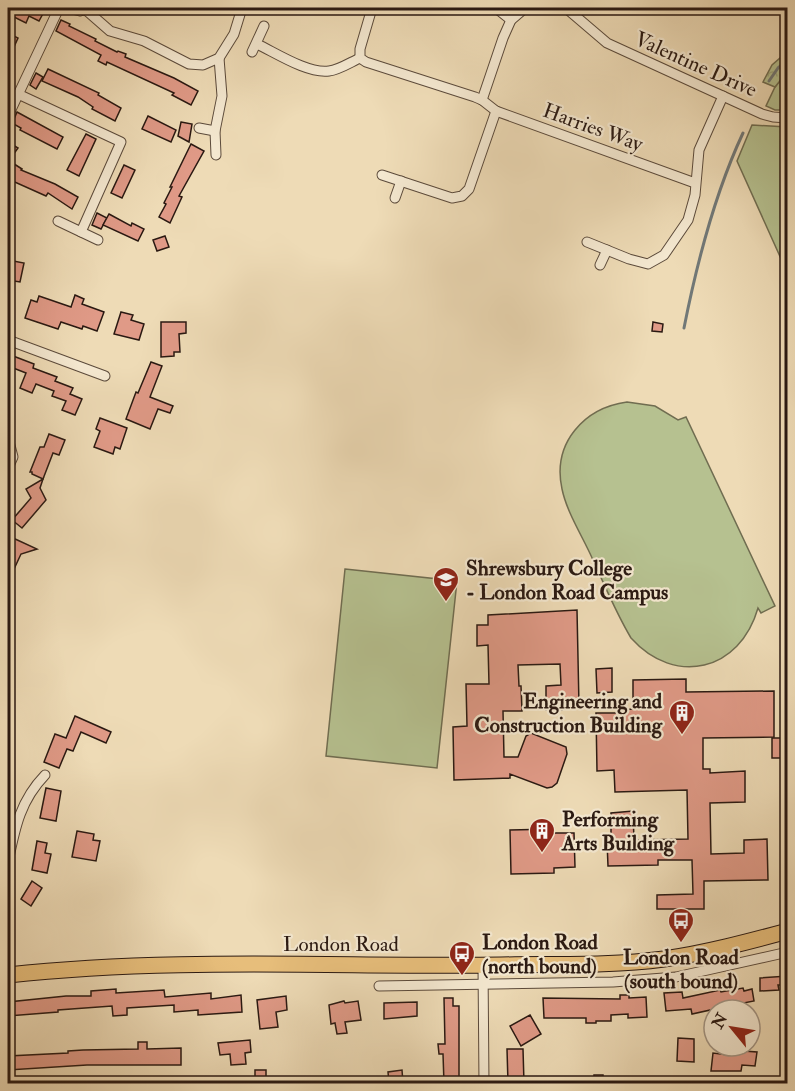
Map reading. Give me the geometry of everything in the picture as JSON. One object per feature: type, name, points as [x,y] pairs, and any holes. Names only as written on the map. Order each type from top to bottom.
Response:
[{"type":"main road","name":"London Road","points":[[8,975],[52,970],[147,965],[625,963],[674,957],[737,945],[788,931]]},
{"type":"street","points":[[8,116],[60,8]]},
{"type":"street","points":[[68,8],[80,11],[88,9],[110,31],[144,41],[189,64],[203,65],[219,58],[234,34],[242,8]]},
{"type":"street","points":[[360,58],[360,49],[372,8]]},
{"type":"street","points":[[496,8],[511,21]]},
{"type":"street","points":[[360,58],[366,62],[482,100],[502,38],[511,21],[525,8]]},
{"type":"street","name":"Valentine Drive","points":[[566,8],[607,43],[762,114],[788,118]]},
{"type":"street","points":[[264,26],[254,48],[307,68],[331,71],[360,58]]},
{"type":"street","points":[[216,155],[215,131],[222,96],[219,58]]},
{"type":"street","points":[[18,94],[120,142],[81,232]]},
{"type":"street","points":[[587,242],[648,264],[664,255],[688,220],[692,210],[699,150],[723,96]]},
{"type":"street","name":"Harries Way","points":[[482,100],[496,111],[695,183]]},
{"type":"street","points":[[382,175],[452,198],[462,196],[469,189],[496,111]]},
{"type":"street","points":[[199,128],[215,131]]},
{"type":"street","points":[[395,198],[401,181]]},
{"type":"street","points":[[58,221],[98,240]]},
{"type":"street","points":[[600,265],[607,250]]},
{"type":"street","points":[[8,340],[105,376]]},
{"type":"street","points":[[8,468],[13,457],[9,440]]},
{"type":"street","points":[[8,862],[18,815],[35,785],[45,775]]},
{"type":"street","name":"London Road","points":[[379,986],[613,982],[676,977],[788,952]]},
{"type":"street","points":[[674,957],[676,977]]},
{"type":"street","points":[[483,965],[484,1083]]},
{"type":"street","points":[[105,1083],[230,1083]]},
{"type":"green space","points":[[787,52],[787,72],[775,87],[763,82],[772,65]]},
{"type":"green space","points":[[787,72],[787,110],[775,110],[766,106],[775,87]]},
{"type":"green space","points":[[752,125],[787,127],[787,272],[737,161]]},
{"type":"green space","points":[[627,402],[655,406],[678,420],[686,417],[775,606],[761,613],[758,608],[749,629],[737,646],[722,658],[704,665],[686,667],[667,663],[648,653],[631,638],[564,498],[560,472],[562,457],[575,430],[597,412]]},
{"type":"green space","points":[[345,569],[457,581],[437,768],[326,756]]},
{"type":"building","points":[[8,8],[46,8],[39,21],[29,16],[26,23],[8,14]]},
{"type":"building","points":[[61,20],[96,39],[95,41],[126,54],[125,57],[198,91],[191,105],[172,95],[174,93],[107,62],[106,65],[98,61],[101,55],[56,31]]},
{"type":"building","points":[[8,33],[18,38],[8,60]]},
{"type":"building","points":[[48,69],[99,93],[98,95],[121,108],[115,121],[92,109],[93,107],[78,97],[42,81]]},
{"type":"building","points":[[36,73],[43,77],[36,89],[30,85]]},
{"type":"building","points":[[17,112],[63,137],[57,149],[20,130],[21,128],[10,122]]},
{"type":"building","points":[[148,116],[176,130],[171,142],[142,129]]},
{"type":"building","points":[[181,122],[192,124],[189,142],[178,136]]},
{"type":"building","points":[[86,134],[96,139],[79,176],[67,170]]},
{"type":"building","points":[[8,142],[18,148],[13,155],[8,152]]},
{"type":"building","points":[[191,144],[204,151],[179,196],[182,197],[170,223],[159,217],[166,204],[164,203],[172,187],[170,187]]},
{"type":"building","points":[[11,162],[21,170],[55,184],[78,197],[72,209],[48,193],[46,196],[8,179],[8,168]]},
{"type":"building","points":[[124,165],[135,170],[122,198],[111,193]]},
{"type":"building","points":[[97,213],[107,218],[101,229],[92,225]]},
{"type":"building","points":[[109,214],[131,226],[132,223],[144,229],[138,241],[103,225]]},
{"type":"building","points":[[165,236],[169,247],[157,251],[153,240]]},
{"type":"building","points":[[8,260],[24,263],[20,282],[8,280]]},
{"type":"building","points":[[75,295],[84,299],[82,304],[104,312],[97,331],[61,322],[58,329],[25,318],[31,300],[37,302],[39,296],[71,307]]},
{"type":"building","points":[[121,312],[133,315],[131,320],[144,324],[139,340],[114,334]]},
{"type":"building","points":[[161,322],[186,322],[186,333],[179,334],[180,352],[174,352],[174,356],[161,357]]},
{"type":"building","points":[[653,322],[663,324],[662,332],[652,331]]},
{"type":"building","points":[[8,354],[34,364],[33,368],[57,377],[55,381],[73,388],[70,394],[82,399],[75,415],[62,410],[66,401],[52,396],[54,391],[36,384],[32,393],[20,388],[26,373],[8,366]]},
{"type":"building","points":[[151,362],[162,366],[150,397],[173,406],[170,413],[158,409],[150,429],[126,419]]},
{"type":"building","points":[[100,418],[127,428],[120,449],[115,447],[113,454],[94,447],[100,431],[96,429]]},
{"type":"building","points":[[49,434],[65,440],[59,455],[53,453],[43,479],[30,472],[40,447],[44,447]]},
{"type":"building","points":[[43,479],[40,488],[46,500],[22,528],[12,520],[31,498],[26,489]]},
{"type":"building","points":[[13,538],[37,549],[21,554],[8,582],[8,551]]},
{"type":"building","points":[[577,610],[579,706],[562,706],[562,710],[546,710],[546,686],[561,685],[560,664],[518,665],[522,711],[503,711],[504,757],[518,757],[526,736],[531,733],[566,747],[567,754],[557,783],[547,788],[510,774],[510,778],[454,780],[453,727],[467,726],[466,684],[489,684],[488,645],[477,646],[477,625],[488,625],[488,615]]},
{"type":"building","points":[[612,668],[612,692],[597,693],[596,669]]},
{"type":"building","points":[[686,679],[686,692],[774,691],[774,737],[703,738],[703,769],[710,769],[710,773],[745,771],[745,802],[710,803],[711,854],[744,853],[744,840],[767,839],[768,880],[704,881],[704,909],[657,909],[657,895],[693,894],[692,860],[658,860],[658,865],[608,866],[607,841],[611,841],[611,813],[633,811],[634,840],[688,839],[687,790],[615,792],[614,770],[597,771],[596,713],[619,713],[619,710],[633,709],[633,680]]},
{"type":"building","points":[[75,716],[111,732],[106,743],[81,732],[73,751],[67,749],[59,768],[44,762],[55,734],[66,738]]},
{"type":"building","points":[[772,738],[784,738],[784,758],[772,758]]},
{"type":"building","points":[[46,788],[61,791],[56,821],[40,818]]},
{"type":"building","name":"Performing Arts Building","points":[[554,829],[554,833],[574,833],[575,867],[554,868],[554,873],[511,874],[510,830]]},
{"type":"building","points":[[77,831],[94,834],[93,840],[100,841],[96,861],[72,857]]},
{"type":"building","points":[[37,841],[47,843],[45,853],[51,854],[47,873],[32,870]]},
{"type":"building","points":[[32,881],[42,888],[31,906],[21,899]]},
{"type":"building","points":[[788,976],[788,985],[778,985],[779,990],[760,991],[760,978]]},
{"type":"building","points":[[743,988],[744,991],[752,989],[754,998],[702,998],[702,1012],[692,1014],[691,1009],[666,1011],[664,993],[682,992],[683,998],[720,990],[721,992]]},
{"type":"building","points":[[116,989],[116,993],[164,990],[165,997],[211,993],[211,999],[241,995],[242,1012],[198,1015],[198,1010],[174,1012],[174,1005],[127,1008],[127,1015],[113,1016],[112,1006],[8,1016],[8,1002],[66,996],[91,996],[91,991]]},
{"type":"building","points":[[620,995],[629,995],[629,998],[646,997],[647,1017],[628,1018],[628,1014],[611,1015],[611,1021],[596,1021],[596,1023],[586,1023],[586,1018],[544,1018],[543,998],[620,999]]},
{"type":"building","points":[[286,996],[287,1010],[276,1012],[278,1027],[260,1029],[257,1000]]},
{"type":"building","points":[[444,998],[453,998],[453,1006],[459,1006],[459,1083],[444,1083],[443,1054],[439,1054],[438,1044],[445,1044]]},
{"type":"building","points":[[344,1001],[345,1003],[358,1001],[361,1020],[345,1022],[347,1033],[337,1034],[335,1023],[331,1024],[329,1005]]},
{"type":"building","points":[[417,1002],[417,1016],[384,1019],[384,1003]]},
{"type":"building","points":[[530,1015],[541,1034],[521,1046],[510,1026]]},
{"type":"building","points":[[678,1038],[694,1039],[694,1062],[677,1061]]},
{"type":"building","points":[[250,1040],[251,1052],[245,1053],[246,1064],[231,1065],[230,1054],[220,1055],[218,1043]]},
{"type":"building","points":[[138,1042],[147,1042],[147,1049],[181,1048],[181,1065],[87,1065],[8,1070],[8,1056],[83,1050],[138,1049]]},
{"type":"building","points":[[507,1049],[523,1049],[524,1083],[508,1083]]},
{"type":"building","points":[[712,1058],[756,1058],[755,1066],[742,1065],[741,1071],[711,1071]]},
{"type":"building","points":[[255,1070],[266,1070],[266,1080],[255,1080]]},
{"type":"building","points":[[402,1070],[403,1083],[389,1083],[388,1072]]},
{"type":"building","points":[[594,1075],[603,1075],[603,1083],[594,1083]]},
{"type":"waterway","points":[[769,81],[778,68],[788,60]]},
{"type":"waterway","points":[[684,328],[708,229],[723,180],[743,133]]},
{"type":"place","name":"Shrewsbury College - London Road Campus","points":[[446,603]]},
{"type":"place","name":"Engineering and Construction Building","points":[[682,736]]},
{"type":"place","name":"Performing Arts Building","points":[[542,854]]},
{"type":"place","name":"London Road (south bound)","points":[[681,944]]},
{"type":"place","name":"London Road (north bound)","points":[[462,977]]}]
